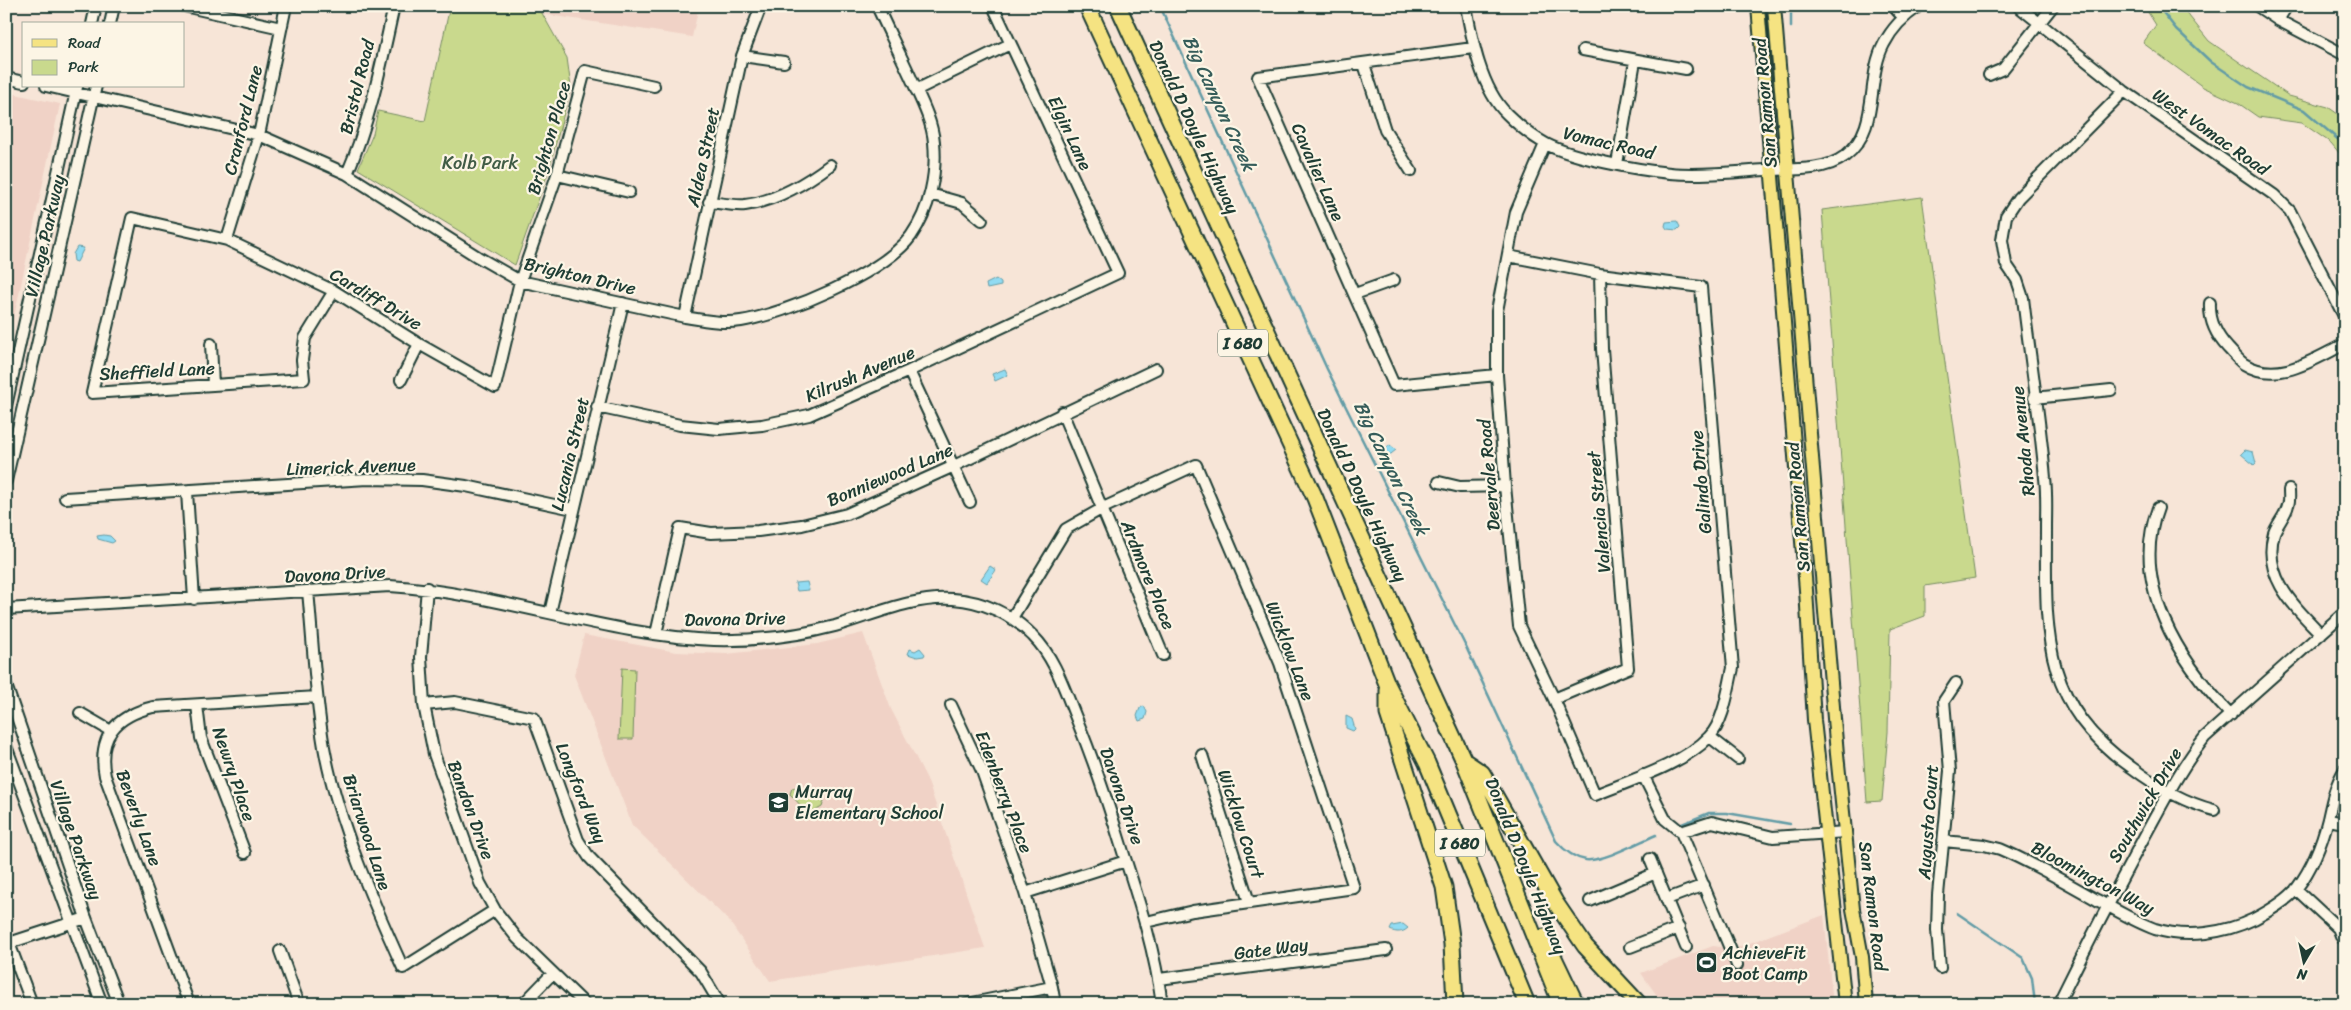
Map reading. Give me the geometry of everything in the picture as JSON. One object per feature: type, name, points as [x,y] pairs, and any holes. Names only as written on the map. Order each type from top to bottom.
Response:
[{"type":"highway","name":"I 680","points":[[1087,6],[1315,498],[1388,684],[1427,763],[1527,1004]]},
{"type":"highway","name":"Donald D Doyle Highway","points":[[1118,6],[1464,761],[1561,1004]]},
{"type":"highway","points":[[1388,684],[1388,714],[1444,887],[1452,944],[1455,1004]]},
{"type":"highway","points":[[1464,761],[1482,773],[1555,902],[1586,946],[1639,1004]]},
{"type":"highway","points":[[1500,854],[1520,884],[1576,1004]]},
{"type":"main road","name":"San Ramon Road","points":[[1758,6],[1806,590],[1814,720],[1844,1004]]},
{"type":"main road","name":"San Ramon Road","points":[[1774,6],[1823,599],[1853,909],[1862,956],[1866,1004]]},
{"type":"street","points":[[92,22],[96,6]]},
{"type":"street","points":[[110,22],[114,6]]},
{"type":"street","points":[[184,6],[281,28]]},
{"type":"street","name":"Cranford Lane","points":[[227,240],[259,135],[286,6]]},
{"type":"street","name":"Bristol Road","points":[[347,174],[370,115],[394,6]]},
{"type":"street","name":"Aldea Street","points":[[685,317],[742,56],[761,6]]},
{"type":"street","name":"Brighton Drive","points":[[77,89],[94,91],[259,135],[347,174],[478,257],[520,281],[685,317],[704,320],[739,321],[766,316],[816,297],[866,272],[891,256],[910,237],[922,217],[930,194],[935,169],[934,140],[928,117],[877,6]]},
{"type":"street","name":"Elgin Lane","points":[[994,6],[1118,273]]},
{"type":"street","name":"Vomac Road","points":[[1466,6],[1473,48],[1486,83],[1506,113],[1545,144],[1573,154],[1671,173],[1770,170]]},
{"type":"street","points":[[1893,6],[1903,17]]},
{"type":"street","points":[[1770,170],[1832,162],[1854,148],[1864,132],[1871,105],[1876,65],[1883,45],[1903,17],[1919,6]]},
{"type":"street","name":"West Vomac Road","points":[[2018,6],[2124,91],[2274,195],[2290,211],[2345,318]]},
{"type":"street","points":[[1989,75],[2003,69],[2053,6]]},
{"type":"street","points":[[2257,6],[2278,20],[2345,55]]},
{"type":"street","points":[[2278,20],[2287,6]]},
{"type":"street","points":[[916,90],[1010,44]]},
{"type":"street","name":"Cavalier Lane","points":[[1473,48],[1258,77],[1394,385],[1497,375]]},
{"type":"street","points":[[1583,50],[1686,70]]},
{"type":"street","points":[[742,56],[784,62]]},
{"type":"street","points":[[1617,164],[1635,61]]},
{"type":"street","points":[[1364,64],[1385,130],[1411,171]]},
{"type":"street","name":"Brighton Place","points":[[520,281],[557,175],[585,71],[654,86]]},
{"type":"street","points":[[6,78],[22,82]]},
{"type":"street","name":"Village Parkway","points":[[6,406],[77,89]]},
{"type":"street","name":"Village Parkway","points":[[6,481],[94,91]]},
{"type":"street","name":"Rhoda Avenue","points":[[2124,91],[2018,198],[2006,216],[2002,240],[2006,264],[2017,280],[2023,298],[2034,398],[2046,480],[2047,618],[2052,657],[2063,688],[2079,719],[2106,748],[2136,771],[2198,806],[2214,810]]},
{"type":"street","name":"Deervale Road","points":[[1545,144],[1516,212],[1497,311],[1497,375],[1505,486],[1519,626],[1554,698],[1595,795]]},
{"type":"street","points":[[709,202],[744,205],[763,200],[811,180],[830,165]]},
{"type":"street","points":[[557,175],[629,192]]},
{"type":"street","points":[[930,194],[962,203],[982,220]]},
{"type":"street","name":"Cardiff Drive","points":[[132,218],[227,240],[334,291],[419,344],[495,387],[520,281]]},
{"type":"street","name":"Sheffield Lane","points":[[132,218],[92,393],[304,379],[302,360],[305,338],[334,291]]},
{"type":"street","name":"Galindo Drive","points":[[1508,256],[1600,274],[1701,287],[1733,668],[1724,709],[1710,737],[1681,758],[1595,795]]},
{"type":"street","name":"Kilrush Avenue","points":[[598,407],[680,425],[719,429],[762,425],[809,415],[909,371],[1118,273]]},
{"type":"street","name":"Valencia Street","points":[[1554,698],[1628,668],[1602,349],[1600,274]]},
{"type":"street","points":[[1355,294],[1394,280]]},
{"type":"street","name":"Lucania Street","points":[[550,613],[623,303]]},
{"type":"street","points":[[2210,303],[2209,313],[2213,327],[2224,344],[2242,363],[2256,370],[2271,373],[2286,371],[2345,344]]},
{"type":"street","points":[[211,344],[213,384]]},
{"type":"street","points":[[401,380],[419,344]]},
{"type":"street","name":"Bonniewood Lane","points":[[656,634],[680,528],[711,533],[758,532],[802,525],[847,514],[954,466],[1062,412],[1156,369]]},
{"type":"street","points":[[909,371],[970,502]]},
{"type":"street","points":[[2034,398],[2111,390]]},
{"type":"street","name":"Ardmore Place","points":[[1062,412],[1163,655]]},
{"type":"street","name":"Wicklow Lane","points":[[1012,618],[1066,529],[1103,508],[1196,465],[1280,663],[1354,888],[1193,910],[1146,922]]},
{"type":"street","name":"Limerick Avenue","points":[[65,498],[188,492],[367,479],[422,480],[466,486],[573,509]]},
{"type":"street","points":[[1438,482],[1460,487],[1505,486]]},
{"type":"street","points":[[2289,490],[2288,506],[2274,532],[2271,557],[2273,571],[2283,592],[2321,634]]},
{"type":"street","points":[[188,492],[194,598]]},
{"type":"street","points":[[2158,508],[2152,525],[2150,545],[2155,590],[2161,612],[2181,653],[2196,675],[2231,715]]},
{"type":"street","name":"Davona Drive","points":[[6,609],[390,586],[427,588],[471,595],[624,630],[717,640],[791,634],[833,627],[924,600],[952,599],[982,604],[1012,618],[1033,636],[1048,655],[1062,684],[1095,765],[1146,922],[1159,979],[1162,1004]]},
{"type":"street","name":"Bandon Drive","points":[[427,588],[421,657],[424,705],[434,754],[480,883],[495,910],[517,938],[585,1004]]},
{"type":"street","name":"Briarwood Lane","points":[[308,591],[317,697],[324,748],[338,802],[378,913],[402,968],[495,910]]},
{"type":"street","name":"Southwick Drive","points":[[2058,1004],[2107,906],[2187,760],[2205,737],[2345,612]]},
{"type":"street","name":"Augusta Court","points":[[1940,968],[1937,930],[1950,771],[1944,701],[1956,683]]},
{"type":"street","name":"Village Parkway","points":[[6,685],[86,918],[119,1004]]},
{"type":"street","points":[[80,713],[111,731],[121,720],[133,712],[153,707],[317,697]]},
{"type":"street","name":"Longford Way","points":[[424,705],[455,702],[534,718],[578,840],[589,857],[701,972],[720,1004]]},
{"type":"street","name":"Newry Place","points":[[197,704],[201,738],[245,853]]},
{"type":"street","name":"Edenberry Place","points":[[950,705],[982,771],[1025,893],[1052,987],[1055,1004]]},
{"type":"street","name":"Beverly Lane","points":[[111,731],[105,746],[102,762],[105,776],[189,1004]]},
{"type":"street","points":[[1710,737],[1738,759]]},
{"type":"street","name":"Village Parkway","points":[[6,746],[102,1004]]},
{"type":"street","name":"Wicklow Court","points":[[1202,755],[1249,902]]},
{"type":"street","name":"Bloomington Way","points":[[1944,841],[1984,845],[2000,849],[2107,906],[2155,929],[2198,934],[2242,925],[2267,912],[2296,889],[2316,855],[2339,778],[2345,769]]},
{"type":"street","points":[[1643,774],[1665,819],[1681,832],[1738,965]]},
{"type":"street","points":[[2328,820],[2345,824]]},
{"type":"street","points":[[1681,832],[1712,822],[1773,837],[1846,832]]},
{"type":"street","points":[[1650,859],[1686,947]]},
{"type":"street","points":[[1025,893],[1126,861]]},
{"type":"street","points":[[1590,901],[1656,873]]},
{"type":"street","points":[[1667,899],[1704,885]]},
{"type":"street","points":[[2296,889],[2338,928],[2342,938]]},
{"type":"street","points":[[32,1004],[8,944],[86,918]]},
{"type":"street","points":[[1630,947],[1678,928]]},
{"type":"street","name":"Gate Way","points":[[1159,979],[1386,950]]},
{"type":"street","points":[[280,951],[299,1004]]},
{"type":"street","points":[[523,1004],[553,972]]},
{"type":"street","points":[[968,1004],[1052,987]]},
{"type":"shaded area","points":[[538,6],[699,6],[692,37],[542,14]]},
{"type":"shaded area","points":[[6,92],[60,104],[6,354]]},
{"type":"shaded area","name":"Murray Elementary School","points":[[863,633],[891,709],[927,779],[985,948],[770,981],[729,921],[632,825],[574,675],[584,635],[676,652],[726,654],[817,644]]},
{"type":"shaded area","points":[[1824,915],[1833,1004],[1663,1004],[1641,973],[1713,946],[1734,949]]},
{"type":"green space","name":"Kolb Park","points":[[450,6],[538,6],[567,58],[571,87],[548,173],[515,265],[358,169],[373,134],[378,111],[425,121]]},
{"type":"green space","points":[[2144,6],[2181,6],[2209,41],[2248,68],[2289,96],[2328,107],[2345,119],[2345,199],[2342,194],[2340,154],[2331,143],[2302,123],[2258,117],[2238,103],[2203,87],[2143,43],[2156,25]]},
{"type":"green space","points":[[1922,197],[1975,578],[1925,586],[1925,616],[1890,629],[1888,732],[1882,801],[1867,802],[1822,210]]},
{"type":"green space","points":[[622,668],[635,669],[633,739],[619,739]]},
{"type":"green space","points":[[797,787],[808,793],[820,794],[824,801],[822,807],[813,812],[805,810],[790,794],[792,788]]},
{"type":"water","points":[[1677,221],[1680,227],[1677,230],[1667,229],[1665,226],[1666,222]]},
{"type":"water","points":[[77,247],[84,248],[77,262],[74,261],[73,254]]},
{"type":"water","points":[[996,279],[1001,283],[1001,286],[987,289],[986,284]]},
{"type":"water","points":[[1005,369],[1008,375],[995,381],[992,374]]},
{"type":"water","points":[[1390,445],[1396,450],[1387,457],[1382,457],[1380,453]]},
{"type":"water","points":[[2245,450],[2253,452],[2256,463],[2254,465],[2241,454]]},
{"type":"water","points":[[97,536],[110,536],[115,541],[112,543],[98,539]]},
{"type":"water","points":[[990,566],[996,570],[987,583],[981,579]]},
{"type":"water","points":[[807,582],[809,590],[797,591],[795,583]]},
{"type":"water","points":[[920,648],[925,654],[924,656],[917,657],[908,654],[910,649],[915,651]]},
{"type":"water","points":[[1144,706],[1147,712],[1145,719],[1139,721],[1137,716],[1140,708]]},
{"type":"water","points":[[1346,716],[1352,719],[1355,729],[1353,731],[1346,728]]},
{"type":"water","points":[[1403,924],[1408,928],[1402,932],[1390,930],[1392,926]]},
{"type":"waterway","name":"Big Canyon Creek","points":[[1160,6],[1327,369],[1466,647],[1556,841],[1573,855],[1581,859],[1593,860],[1611,855],[1656,835]]},
{"type":"waterway","points":[[1791,6],[1791,27]]},
{"type":"waterway","points":[[2158,6],[2176,29],[2211,62],[2248,87],[2304,110],[2341,142],[2345,153]]},
{"type":"waterway","name":"Big Canyon Creek","points":[[1682,824],[1709,813],[1727,813],[1790,824]]},
{"type":"waterway","name":"Big Canyon Creek","points":[[1957,913],[2023,958],[2032,978],[2035,1004]]},
{"type":"place","name":"Murray Elementary School","points":[[779,802]]},
{"type":"place","name":"AchieveFit Boot Camp","points":[[1706,963]]}]
